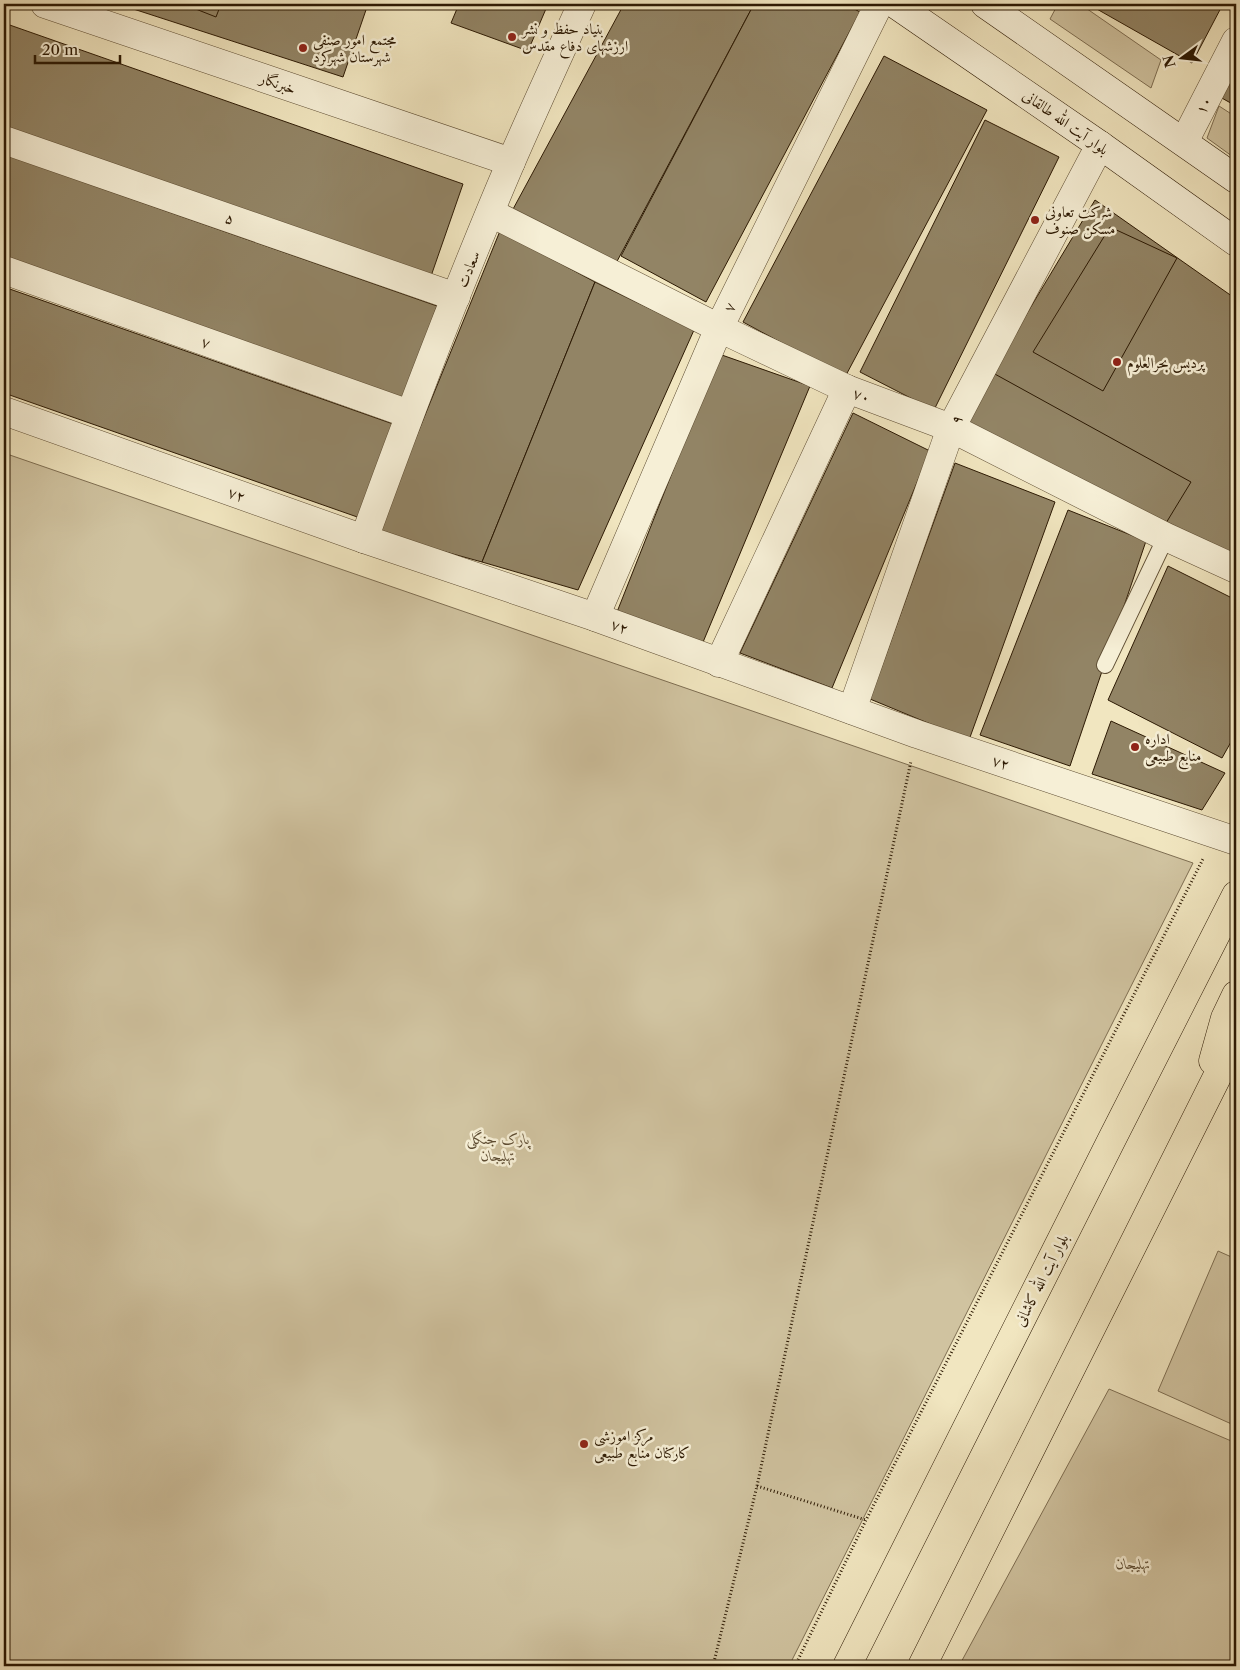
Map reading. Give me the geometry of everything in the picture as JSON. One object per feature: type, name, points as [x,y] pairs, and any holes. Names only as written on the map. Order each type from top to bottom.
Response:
[{"type":"main road","name":"بلوار آیت الله کاشانی","points":[[847,1666],[1236,895]]},
{"type":"main road","points":[[1139,1086],[1200,1006],[1236,935]]},
{"type":"main road","points":[[1199,1113],[1225,1018],[1236,995]]},
{"type":"main road","points":[[922,1666],[1236,1039]]},
{"type":"street","name":"خبرنگار","points":[[44,4],[511,162]]},
{"type":"street","name":"سعادت","points":[[364,539],[409,414],[511,162],[582,4]]},
{"type":"street","name":"۷","points":[[594,617],[719,328],[879,4]]},
{"type":"street","name":"بلوار آیت الله طالقانی","points":[[895,4],[1100,145],[1236,242]]},
{"type":"street","points":[[985,4],[1236,179]]},
{"type":"street","name":"۱۰","points":[[1184,142],[1236,41]]},
{"type":"street","name":"۵","points":[[4,140],[456,297]]},
{"type":"street","name":"۹","points":[[852,710],[951,428],[1100,145]]},
{"type":"street","name":"۷۰","points":[[491,213],[719,328],[847,389],[951,428],[1166,537],[1236,569]]},
{"type":"street","name":"۷","points":[[4,270],[409,414]]},
{"type":"street","points":[[719,663],[847,389]]},
{"type":"street","name":"۷۲","points":[[4,411],[364,539],[594,617],[917,734],[1226,837]]},
{"type":"lane","points":[[1105,665],[1166,537]]},
{"type":"path","points":[[713,1666],[757,1486],[917,734]]},
{"type":"path","points":[[795,1666],[866,1520],[1226,837]]},
{"type":"path","points":[[757,1486],[866,1520]]},
{"type":"green space","points":[[1058,4],[1080,4],[1161,60],[1151,88],[1050,19]]},
{"type":"green space","points":[[1219,106],[1236,117],[1236,159],[1207,138]]},
{"type":"green space","name":"پارک جنگلی تهلیجان","points":[[4,453],[1193,863],[789,1666],[4,1666]]},
{"type":"green space","points":[[1218,1251],[1236,1259],[1236,1426],[1158,1391]]},
{"type":"green space","name":"تهلیجان","points":[[1109,1389],[1236,1443],[1236,1666],[959,1666]]},
{"type":"building","name":"مجتمع امور صنفی شهرستان شهرکرد","points":[[118,4],[368,4],[343,77]]},
{"type":"building","points":[[183,4],[221,4],[216,17]]},
{"type":"building","name":"بنیاد حفظ و نشر ارزشهای دفاع مقدس","points":[[459,4],[548,4],[528,51],[451,23]]},
{"type":"building","points":[[624,4],[754,4],[614,267],[512,211]]},
{"type":"building","points":[[754,4],[845,4],[860,12],[706,302],[621,256]]},
{"type":"building","points":[[1088,4],[1223,4],[1192,63]]},
{"type":"building","points":[[4,23],[463,184],[430,279],[4,129]]},
{"type":"building","points":[[884,56],[987,110],[845,377],[743,322]]},
{"type":"building","points":[[1236,68],[1236,106],[1220,97]]},
{"type":"building","points":[[985,120],[1059,157],[934,410],[860,372]]},
{"type":"building","points":[[4,154],[437,306],[403,401],[4,260]]},
{"type":"building","name":"پردیس بحرالعلوم","points":[[1095,200],[1236,299],[1236,573],[960,425]]},
{"type":"building","points":[[1110,227],[1177,258],[1103,391],[1033,352]]},
{"type":"building","points":[[500,231],[595,282],[482,562],[377,533]]},
{"type":"building","points":[[595,282],[694,330],[578,590],[482,562]]},
{"type":"building","points":[[4,287],[396,425],[363,519],[4,393]]},
{"type":"building","points":[[719,354],[810,386],[701,647],[617,612]]},
{"type":"building","points":[[993,373],[1191,482],[1163,528],[960,425]]},
{"type":"building","points":[[853,413],[930,451],[832,688],[740,653]]},
{"type":"building","points":[[955,463],[1055,502],[969,740],[870,699]]},
{"type":"building","points":[[1068,510],[1146,541],[1070,766],[980,735]]},
{"type":"building","points":[[1168,566],[1236,600],[1236,733],[1222,758],[1108,700]]},
{"type":"building","name":"اداره منابع طبیعی","points":[[1111,721],[1225,773],[1202,810],[1092,774]]},
{"type":"place","name":"بنیاد حفظ و نشر ارزشهای دفاع مقدس","points":[[512,37]]},
{"type":"place","name":"مجتمع امور صنفی شهرستان شهرکرد","points":[[303,48]]},
{"type":"place","name":"شرکت تعاونی مسکن صنوف","points":[[1035,220]]},
{"type":"place","name":"پردیس بحرالعلوم","points":[[1117,362]]},
{"type":"place","name":"اداره منابع طبیعی","points":[[1135,747]]},
{"type":"place","name":"مرکز اموزشی کارکنان منابع طبیعی","points":[[584,1444]]}]
